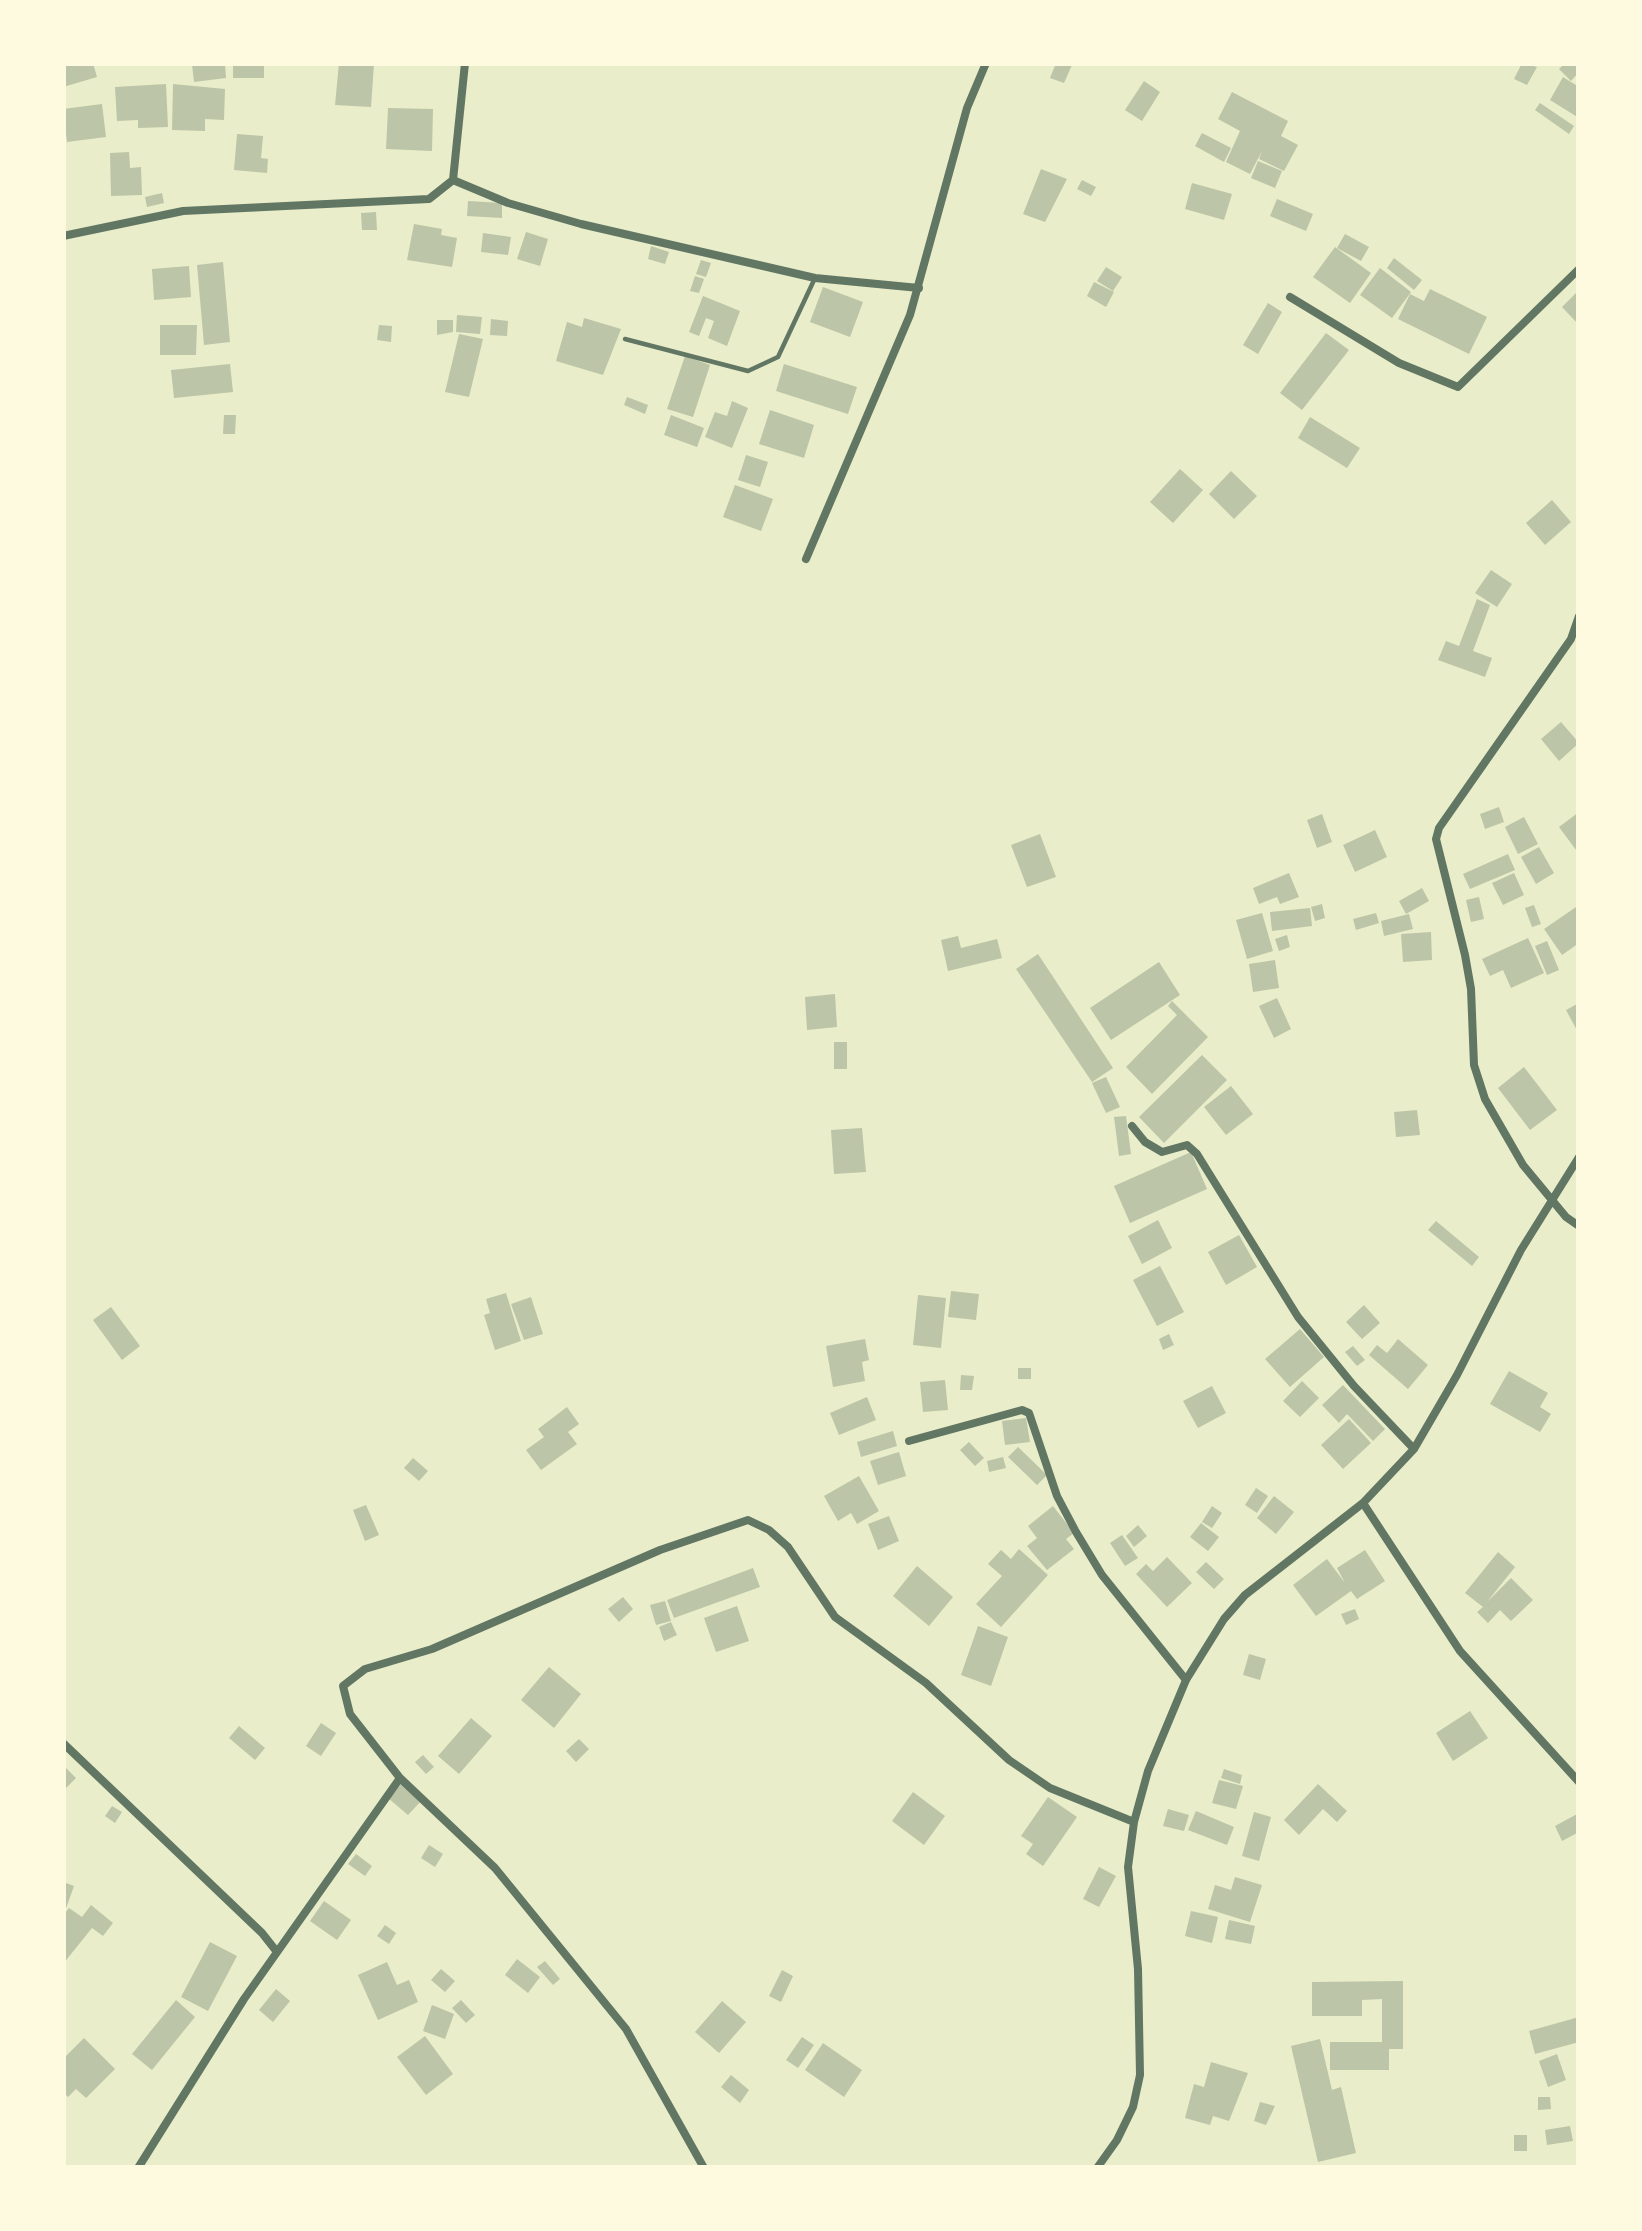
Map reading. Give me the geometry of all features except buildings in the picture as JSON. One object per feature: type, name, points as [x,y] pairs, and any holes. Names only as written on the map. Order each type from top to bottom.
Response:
[{"type":"street","points":[[63,236],[183,211],[429,199],[453,180],[465,63]]},
{"type":"street","points":[[806,559],[919,288],[967,108],[986,63]]},
{"type":"street","points":[[453,180],[508,203],[581,224],[815,278],[919,288]]},
{"type":"street","points":[[1290,297],[1400,363],[1458,387],[1579,269]]},
{"type":"street","points":[[1579,616],[1575,642],[1478,770],[1438,828],[1436,839],[1471,989],[1474,1065],[1497,1124],[1553,1202],[1579,1226]]},
{"type":"street","points":[[1132,1126],[1162,1152],[1187,1144],[1197,1154],[1298,1317],[1414,1449]]},
{"type":"street","points":[[1097,2168],[1118,2140],[1133,2107],[1140,2075],[1138,1969],[1128,1868],[1133,1822],[1148,1771],[1186,1680],[1224,1618],[1245,1595],[1363,1503],[1414,1449],[1520,1250],[1579,1157]]},
{"type":"street","points":[[909,1441],[1022,1410],[1029,1413],[1057,1496],[1076,1532],[1102,1576],[1186,1680]]},
{"type":"street","points":[[1363,1503],[1460,1652],[1579,1782]]},
{"type":"street","points":[[704,2168],[626,2030],[495,1868],[400,1778],[350,1714],[343,1686],[364,1669],[432,1649],[660,1550],[748,1520],[788,1547],[835,1617],[926,1683],[1010,1760],[1050,1788],[1133,1822]]},
{"type":"street","points":[[63,1743],[277,1952]]},
{"type":"street","points":[[137,2168],[277,1952],[400,1778]]},
{"type":"lane","points":[[625,339],[748,370],[778,357],[815,278]]}]
